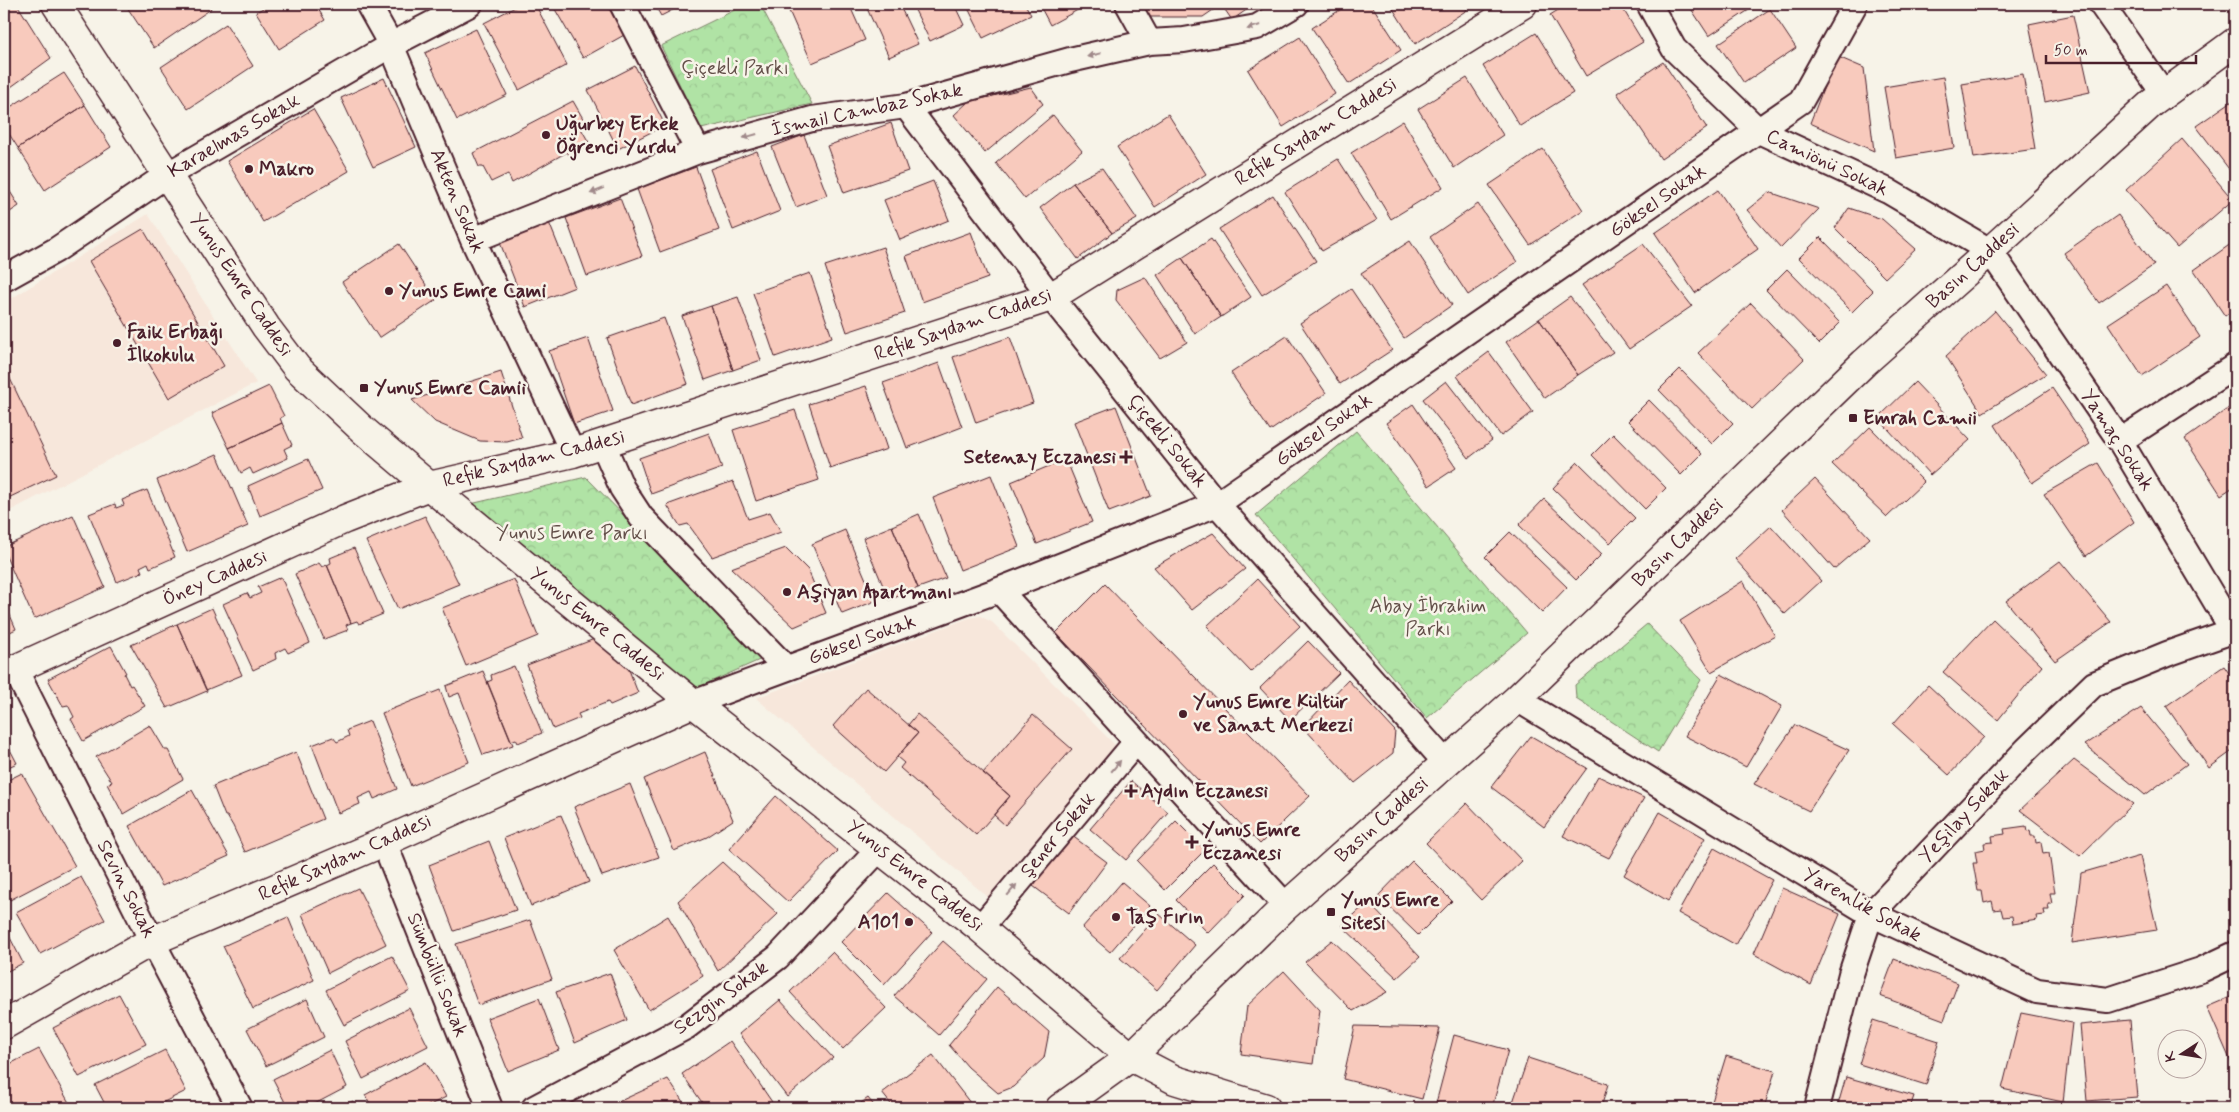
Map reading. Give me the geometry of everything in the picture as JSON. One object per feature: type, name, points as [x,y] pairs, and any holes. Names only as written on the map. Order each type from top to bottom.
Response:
[{"type":"street","name":"Yunus Emre Caddesi","points":[[56,4],[266,327],[297,368],[363,430],[693,703],[980,928],[1132,1057],[1175,1080],[1266,1108]]},
{"type":"street","name":"Akten Sokak","points":[[368,4],[391,45],[473,240],[573,453]]},
{"type":"street","name":"Karaelmas Sokak","points":[[4,279],[56,250],[167,175],[391,45],[470,4]]},
{"type":"street","points":[[622,4],[698,151]]},
{"type":"street","points":[[1128,4],[1149,42]]},
{"type":"street","name":"İsmail Cambaz Sokak","points":[[473,240],[698,151],[812,119],[906,106],[1070,60],[1149,42],[1184,40],[1257,27],[1296,4]]},
{"type":"street","name":"Refik Saydam Caddesi","points":[[429,486],[573,453],[1051,297],[1523,4]]},
{"type":"street","name":"Camiönü Sokak","points":[[1649,4],[1674,49],[1759,131],[1888,192],[1990,251]]},
{"type":"street","name":"Göksel Sokak","points":[[693,703],[999,590],[1218,504],[1801,101],[1854,4]]},
{"type":"street","points":[[2101,4],[2164,94]]},
{"type":"street","name":"Basın Caddesi","points":[[1060,1108],[1132,1057],[1286,906],[1517,699],[1864,363],[2164,94],[2235,42]]},
{"type":"street","name":"Çiçekli Sokak","points":[[906,106],[1051,297],[1218,504],[1446,762]]},
{"type":"street","name":"Yamaç Sokak","points":[[1990,251],[2120,441],[2235,632]]},
{"type":"street","points":[[2120,441],[2235,366]]},
{"type":"street","points":[[602,444],[622,488],[641,517],[786,668]]},
{"type":"street","name":"Öney Caddesi","points":[[9,671],[344,519],[429,486]]},
{"type":"street","points":[[999,590],[1286,906]]},
{"type":"street","name":"Yeşilay Sokak","points":[[1817,1108],[1851,974],[1871,914],[2027,749],[2094,684],[2167,654],[2235,632]]},
{"type":"street","name":"Sevin Sokak","points":[[9,671],[240,1108]]},
{"type":"street","name":"Yarenlik Sokak","points":[[1517,699],[1871,914],[2037,991],[2108,1000],[2201,970],[2235,954]]},
{"type":"street","name":"Refik Saydam Caddesi","points":[[4,1026],[152,941],[384,842],[693,703]]},
{"type":"street","name":"Şener Sokak","points":[[980,928],[1136,742]]},
{"type":"street","name":"Sümbüllü Sokak","points":[[384,842],[490,1108]]},
{"type":"street","name":"Sezgin Sokak","points":[[534,1108],[686,1026],[778,957],[880,848]]},
{"type":"shaded area","name":"Faik Erbağı İlkokulu","points":[[148,214],[256,383],[4,514],[4,303]]},
{"type":"shaded area","points":[[980,616],[992,622],[1118,748],[989,898],[756,698],[969,618]]},
{"type":"green space","name":"Çiçekli Parkı","points":[[747,4],[760,4],[812,104],[701,129],[661,46]]},
{"type":"green space","name":"Abay İbrahim Parkı","points":[[1356,431],[1527,633],[1427,718],[1256,515]]},
{"type":"green space","name":"Yunus Emre Parkı","points":[[586,477],[764,658],[690,691],[462,506]]},
{"type":"green space","points":[[1647,624],[1701,680],[1658,752],[1576,698],[1575,685]]},
{"type":"building","points":[[4,4],[17,4],[51,58],[4,92]]},
{"type":"building","points":[[125,4],[208,4],[211,9],[154,48]]},
{"type":"building","points":[[270,4],[315,4],[325,20],[279,49],[256,12]]},
{"type":"building","points":[[521,4],[535,4],[567,65],[519,90],[484,23]]},
{"type":"building","points":[[552,4],[609,4],[626,34],[583,58]]},
{"type":"building","points":[[654,4],[684,4],[661,16]]},
{"type":"building","points":[[786,4],[849,4],[865,40],[812,63]]},
{"type":"building","points":[[865,4],[899,4],[918,44],[889,57]]},
{"type":"building","points":[[912,4],[954,4],[964,25],[930,41]]},
{"type":"building","points":[[966,4],[1025,4],[1031,15],[983,38]]},
{"type":"building","points":[[1039,4],[1086,4],[1087,5],[1050,25]]},
{"type":"building","points":[[1141,4],[1213,4],[1216,8],[1203,17],[1148,17]]},
{"type":"building","points":[[1221,4],[1255,4],[1232,20]]},
{"type":"building","points":[[1349,4],[1371,4],[1401,50],[1349,84],[1312,28]]},
{"type":"building","points":[[1390,4],[1463,4],[1467,10],[1415,44]]},
{"type":"building","points":[[1568,4],[1620,4],[1643,42],[1586,76],[1550,15]]},
{"type":"building","points":[[1688,4],[1749,4],[1752,8],[1709,36]]},
{"type":"building","points":[[1770,9],[1796,48],[1744,83],[1718,44]]},
{"type":"building","points":[[2073,15],[2090,92],[2045,102],[2029,24]]},
{"type":"building","points":[[226,24],[253,66],[188,109],[161,67]]},
{"type":"building","points":[[476,29],[507,95],[457,120],[425,53]]},
{"type":"building","points":[[1536,33],[1573,93],[1520,126],[1483,66]]},
{"type":"building","points":[[1300,37],[1335,94],[1283,127],[1248,70]]},
{"type":"building","points":[[1836,56],[1864,68],[1874,151],[1810,123]]},
{"type":"building","points":[[1663,62],[1707,128],[1661,159],[1617,93]]},
{"type":"building","points":[[635,66],[665,125],[618,149],[588,90]]},
{"type":"building","points":[[64,73],[85,105],[18,148],[4,126],[4,111]]},
{"type":"building","points":[[2023,74],[2035,149],[1974,158],[1962,84]]},
{"type":"building","points":[[1943,77],[1954,148],[1896,158],[1884,87]]},
{"type":"building","points":[[384,78],[416,147],[373,167],[341,98]]},
{"type":"building","points":[[1467,78],[1503,135],[1454,168],[1418,109]]},
{"type":"building","points":[[1031,87],[1043,104],[985,153],[954,115],[968,102]]},
{"type":"building","points":[[2235,99],[2235,177],[2196,126]]},
{"type":"building","name":"Uğurbey Erkek Öğrenci Yurdu","points":[[573,101],[585,122],[579,125],[591,146],[570,156],[567,152],[512,183],[508,174],[491,182],[483,167],[479,167],[473,153]]},
{"type":"building","points":[[85,105],[111,147],[45,190],[18,148]]},
{"type":"building","points":[[313,109],[349,171],[263,222],[227,161]]},
{"type":"building","points":[[1168,114],[1206,174],[1155,207],[1117,147]]},
{"type":"building","points":[[1053,115],[1082,151],[1025,199],[996,163]]},
{"type":"building","points":[[1403,121],[1443,187],[1391,219],[1351,153]]},
{"type":"building","points":[[891,123],[908,171],[844,193],[827,146]]},
{"type":"building","points":[[804,135],[827,195],[796,207],[772,147]]},
{"type":"building","points":[[2182,139],[2233,200],[2177,248],[2126,190]]},
{"type":"building","points":[[1543,149],[1583,210],[1530,245],[1489,185]]},
{"type":"building","points":[[757,151],[780,211],[733,230],[710,169]]},
{"type":"building","points":[[1338,159],[1377,220],[1322,251],[1285,192]]},
{"type":"building","points":[[696,167],[719,230],[660,252],[637,189]]},
{"type":"building","points":[[1102,168],[1137,219],[1112,233],[1073,183]]},
{"type":"building","points":[[933,181],[949,220],[900,240],[884,200]]},
{"type":"building","points":[[4,182],[19,206],[4,216]]},
{"type":"building","points":[[1073,183],[1112,233],[1078,259],[1040,208]]},
{"type":"building","points":[[1718,190],[1758,249],[1695,293],[1655,233]]},
{"type":"building","points":[[1769,192],[1819,209],[1781,248],[1747,210]]},
{"type":"building","points":[[1273,195],[1316,261],[1262,295],[1219,229]]},
{"type":"building","points":[[620,198],[642,256],[587,276],[566,218]]},
{"type":"building","points":[[1478,204],[1517,262],[1468,295],[1430,237]]},
{"type":"building","points":[[1849,208],[1882,219],[1916,249],[1885,278],[1835,228]]},
{"type":"building","points":[[2118,215],[2154,265],[2099,303],[2064,253]]},
{"type":"building","points":[[548,220],[575,287],[525,307],[499,240]]},
{"type":"building","points":[[143,229],[224,366],[169,398],[89,261]]},
{"type":"building","points":[[971,232],[988,278],[922,302],[906,256]]},
{"type":"building","points":[[1820,237],[1873,291],[1852,312],[1799,258]]},
{"type":"building","points":[[1211,239],[1251,297],[1221,317],[1182,258]]},
{"type":"building","points":[[1410,241],[1452,305],[1404,338],[1361,273]]},
{"type":"building","points":[[2235,241],[2235,309],[2225,316],[2194,270]]},
{"type":"building","name":"Yunus Emre Cami","points":[[399,244],[436,300],[379,338],[342,282]]},
{"type":"building","points":[[1643,244],[1692,306],[1629,349],[1582,285]]},
{"type":"building","points":[[883,247],[905,313],[847,332],[825,266]]},
{"type":"building","points":[[1182,258],[1221,317],[1195,334],[1157,275]]},
{"type":"building","points":[[1787,269],[1840,323],[1819,344],[1766,290]]},
{"type":"building","points":[[810,273],[832,337],[775,357],[753,293]]},
{"type":"building","points":[[1145,277],[1187,342],[1160,358],[1116,300],[1117,290]]},
{"type":"building","points":[[2166,286],[2200,337],[2142,376],[2108,324]]},
{"type":"building","points":[[1351,289],[1392,350],[1340,384],[1300,323]]},
{"type":"building","points":[[738,297],[761,360],[733,370],[711,306]]},
{"type":"building","points":[[1570,297],[1613,352],[1578,375],[1539,319]]},
{"type":"building","points":[[1751,303],[1804,359],[1752,409],[1698,353]]},
{"type":"building","points":[[711,306],[733,370],[705,380],[682,316]]},
{"type":"building","points":[[1995,311],[2046,374],[1982,413],[1946,356]]},
{"type":"building","points":[[664,318],[688,384],[631,405],[607,338]]},
{"type":"building","points":[[1539,319],[1578,375],[1545,398],[1506,342]]},
{"type":"building","points":[[1287,336],[1326,393],[1270,431],[1231,373]]},
{"type":"building","points":[[1010,337],[1033,403],[976,423],[953,357]]},
{"type":"building","points":[[588,338],[613,411],[574,424],[549,351]]},
{"type":"building","points":[[1489,352],[1533,412],[1501,436],[1457,376]]},
{"type":"building","points":[[939,363],[962,427],[907,448],[883,383]]},
{"type":"building","points":[[4,366],[56,475],[4,500]]},
{"type":"building","points":[[1680,369],[1733,423],[1712,444],[1659,390]]},
{"type":"building","points":[[501,372],[522,438],[507,442],[480,441],[435,422],[412,400]]},
{"type":"building","points":[[1446,381],[1492,440],[1469,458],[1423,399]]},
{"type":"building","points":[[1915,382],[1970,440],[1930,475],[1878,418]]},
{"type":"building","points":[[269,386],[284,416],[280,418],[282,423],[229,448],[212,413]]},
{"type":"building","points":[[866,386],[887,449],[830,468],[809,404]]},
{"type":"building","points":[[2052,388],[2090,444],[2032,483],[1995,425]]},
{"type":"building","points":[[1649,400],[1702,454],[1681,475],[1628,421]]},
{"type":"building","points":[[1413,404],[1456,468],[1429,486],[1386,423]]},
{"type":"building","points":[[1116,406],[1151,496],[1109,512],[1074,422]]},
{"type":"building","points":[[2230,407],[2235,414],[2235,486],[2221,495],[2185,439]]},
{"type":"building","points":[[795,410],[819,480],[756,501],[733,430]]},
{"type":"building","points":[[282,423],[292,445],[284,449],[288,458],[253,474],[250,468],[241,473],[229,448]]},
{"type":"building","points":[[1870,427],[1924,482],[1887,517],[1832,464]]},
{"type":"building","points":[[709,433],[722,468],[651,494],[639,458]]},
{"type":"building","points":[[1613,434],[1666,488],[1645,509],[1592,455]]},
{"type":"building","points":[[217,454],[248,526],[187,552],[157,480]]},
{"type":"building","points":[[308,459],[322,490],[260,516],[248,486]]},
{"type":"building","points":[[1066,459],[1092,522],[1037,544],[1011,482]]},
{"type":"building","points":[[1578,462],[1635,518],[1610,543],[1553,488]]},
{"type":"building","points":[[2098,463],[2134,522],[2086,556],[2044,494]]},
{"type":"building","points":[[991,475],[1019,547],[960,570],[933,498]]},
{"type":"building","points":[[1815,479],[1870,538],[1834,569],[1782,510]]},
{"type":"building","points":[[733,481],[748,519],[770,512],[781,532],[712,557],[688,524],[680,526],[667,505]]},
{"type":"building","points":[[147,490],[175,557],[150,568],[148,563],[140,567],[142,572],[117,582],[89,514],[115,504],[116,508],[124,505],[122,500]]},
{"type":"building","points":[[1544,499],[1602,554],[1576,580],[1519,525]]},
{"type":"building","points":[[919,514],[946,578],[918,588],[892,526]]},
{"type":"building","points":[[73,515],[105,587],[34,619],[4,552],[4,547]]},
{"type":"building","points":[[425,516],[459,584],[398,609],[366,541]]},
{"type":"building","points":[[892,526],[918,588],[889,600],[863,538]]},
{"type":"building","points":[[1771,526],[1821,581],[1785,614],[1735,559]]},
{"type":"building","points":[[845,530],[875,601],[842,614],[812,544]]},
{"type":"building","points":[[1510,532],[1567,587],[1542,613],[1485,557]]},
{"type":"building","points":[[1213,533],[1245,569],[1192,610],[1154,567]]},
{"type":"building","points":[[354,548],[383,614],[359,624],[357,621],[351,623],[327,565],[331,563],[330,558]]},
{"type":"building","name":"Aşiyan Apartmanı","points":[[786,548],[808,570],[826,613],[794,627],[731,568]]},
{"type":"building","points":[[2060,561],[2111,622],[2055,661],[2006,601]]},
{"type":"building","points":[[319,563],[322,567],[327,565],[351,623],[346,625],[348,630],[324,639],[295,574]]},
{"type":"building","points":[[281,577],[310,643],[288,653],[285,648],[275,653],[276,659],[253,670],[223,604],[247,593],[250,598],[261,593],[258,587]]},
{"type":"building","points":[[514,579],[538,636],[466,666],[442,608]]},
{"type":"building","points":[[1257,579],[1300,626],[1251,672],[1207,626]]},
{"type":"building","points":[[1743,581],[1775,636],[1711,672],[1680,621]]},
{"type":"building","name":"Yunus Emre Kültür ve Sanat Merkezi","points":[[1105,584],[1310,796],[1260,844],[1056,633]]},
{"type":"building","points":[[4,601],[16,629],[4,635]]},
{"type":"building","points":[[212,608],[242,675],[206,690],[177,624]]},
{"type":"building","points":[[1993,619],[2042,666],[1998,720],[1943,672]]},
{"type":"building","points":[[177,624],[207,691],[167,708],[131,645]]},
{"type":"building","points":[[597,638],[624,657],[638,693],[610,705],[608,702],[578,714],[580,718],[553,729],[527,665]]},
{"type":"building","points":[[1308,641],[1339,673],[1290,720],[1260,688]]},
{"type":"building","points":[[111,646],[126,673],[124,674],[130,686],[132,685],[145,706],[83,741],[71,719],[74,717],[68,705],[63,706],[48,679]]},
{"type":"building","points":[[514,666],[542,733],[518,743],[516,739],[511,741],[487,682],[492,680],[491,675]]},
{"type":"building","points":[[2224,666],[2235,682],[2235,749],[2209,768],[2166,706]]},
{"type":"building","points":[[483,671],[513,745],[483,755],[459,693],[449,697],[446,686]]},
{"type":"building","points":[[1721,674],[1782,706],[1746,767],[1685,736]]},
{"type":"building","points":[[1348,680],[1395,731],[1393,753],[1355,783],[1303,727]]},
{"type":"building","points":[[1928,685],[1984,737],[1949,775],[1893,724]]},
{"type":"building","points":[[866,688],[918,733],[884,772],[833,726]]},
{"type":"building","points":[[440,690],[469,762],[411,786],[382,713]]},
{"type":"building","points":[[2141,708],[2187,764],[2145,795],[2085,745]]},
{"type":"building","points":[[917,714],[1010,796],[976,835],[900,768],[904,763],[897,757],[918,733],[908,725]]},
{"type":"building","points":[[1033,715],[1072,749],[1005,825],[994,815],[1010,796],[983,773]]},
{"type":"building","points":[[370,721],[397,789],[374,799],[371,792],[358,798],[360,804],[338,813],[312,745],[333,737],[337,742],[349,736],[347,730]]},
{"type":"building","points":[[150,725],[165,750],[168,750],[183,779],[123,814],[107,784],[112,782],[96,757]]},
{"type":"building","points":[[1795,725],[1849,750],[1809,811],[1754,784]]},
{"type":"building","points":[[1531,736],[1587,768],[1544,827],[1491,787]]},
{"type":"building","points":[[4,738],[17,763],[4,769]]},
{"type":"building","points":[[296,752],[323,819],[245,852],[233,826],[227,816],[225,816],[213,786]]},
{"type":"building","points":[[705,752],[733,820],[707,837],[674,851],[644,779]]},
{"type":"building","points":[[2074,760],[2133,804],[2080,856],[2020,810]]},
{"type":"building","points":[[22,773],[75,866],[10,900],[4,888],[4,782]]},
{"type":"building","points":[[1598,776],[1644,798],[1609,858],[1563,836]]},
{"type":"building","points":[[1131,781],[1168,812],[1126,860],[1090,829]]},
{"type":"building","points":[[630,784],[659,857],[602,876],[574,807]]},
{"type":"building","points":[[192,790],[229,856],[162,886],[129,826]]},
{"type":"building","points":[[776,796],[838,851],[788,902],[729,849]]},
{"type":"building","points":[[1467,803],[1522,861],[1481,900],[1426,843]]},
{"type":"building","points":[[1660,812],[1705,838],[1668,901],[1624,875]]},
{"type":"building","points":[[561,815],[589,882],[531,906],[504,838]]},
{"type":"building","points":[[1176,821],[1205,850],[1165,890],[1137,861]]},
{"type":"building","points":[[2026,826],[2027,831],[2030,830],[2031,836],[2035,836],[2036,843],[2041,842],[2043,854],[2049,853],[2055,893],[2050,893],[2052,904],[2048,904],[2049,910],[2044,910],[2045,915],[2036,916],[2037,920],[2013,924],[2012,916],[2003,917],[2001,909],[1994,910],[1992,901],[1984,903],[1982,891],[1978,891],[1973,863],[1977,863],[1975,851],[1985,849],[1984,843],[1993,842],[1992,836],[2005,834],[2004,829]]},
{"type":"building","points":[[1071,835],[1107,862],[1069,913],[1033,886]]},
{"type":"building","points":[[489,841],[516,910],[454,931],[429,865]]},
{"type":"building","points":[[1714,848],[1772,880],[1736,945],[1678,913]]},
{"type":"building","points":[[2140,856],[2157,930],[2072,943],[2081,873]]},
{"type":"building","points":[[1412,861],[1452,901],[1418,935],[1378,896]]},
{"type":"building","points":[[722,862],[778,914],[718,971],[678,901]]},
{"type":"building","points":[[1213,863],[1245,895],[1208,933],[1176,900]]},
{"type":"building","points":[[81,877],[105,920],[40,954],[16,912]]},
{"type":"building","name":"Taş Fırın","points":[[1122,882],[1150,906],[1110,952],[1082,928]]},
{"type":"building","points":[[358,888],[386,944],[328,973],[302,914]]},
{"type":"building","points":[[1782,888],[1840,914],[1811,985],[1754,954]]},
{"type":"building","points":[[888,893],[932,932],[884,985],[841,942]]},
{"type":"building","points":[[1368,902],[1420,957],[1397,978],[1342,926]]},
{"type":"building","points":[[1159,914],[1195,945],[1157,990],[1120,958]]},
{"type":"building","points":[[668,916],[703,976],[649,1010],[614,950]]},
{"type":"building","points":[[288,917],[314,980],[253,1009],[223,946]]},
{"type":"building","points":[[530,920],[552,979],[478,1005],[456,944]]},
{"type":"building","points":[[4,926],[23,963],[4,973]]},
{"type":"building","points":[[1332,940],[1387,992],[1353,1011],[1305,962]]},
{"type":"building","points":[[943,941],[987,979],[939,1035],[894,996]]},
{"type":"building","points":[[832,952],[886,1008],[843,1049],[790,992]]},
{"type":"building","points":[[392,956],[410,991],[344,1025],[326,990]]},
{"type":"building","points":[[1894,959],[1958,983],[1944,1020],[1880,996]]},
{"type":"building","points":[[1284,971],[1320,1010],[1313,1064],[1241,1054],[1247,1006]]},
{"type":"building","points":[[610,973],[627,1020],[575,1043],[556,992]]},
{"type":"building","points":[[997,987],[1049,1032],[1044,1058],[1013,1087],[998,1093],[968,1067],[949,1045]]},
{"type":"building","points":[[119,994],[146,1044],[79,1077],[53,1028]]},
{"type":"building","points":[[2235,995],[2235,1071],[2207,1007]]},
{"type":"building","points":[[539,998],[559,1050],[508,1071],[487,1018]]},
{"type":"building","points":[[307,999],[324,1037],[266,1066],[247,1029]]},
{"type":"building","points":[[780,1000],[833,1058],[787,1097],[739,1034]]},
{"type":"building","points":[[409,1008],[428,1046],[363,1079],[345,1041]]},
{"type":"building","points":[[2021,1013],[2072,1023],[2063,1102],[2002,1089]]},
{"type":"building","points":[[1873,1020],[1939,1041],[1926,1085],[1859,1064]]},
{"type":"building","points":[[2130,1020],[2137,1097],[2087,1101],[2080,1025]]},
{"type":"building","points":[[1355,1026],[1440,1028],[1422,1099],[1343,1079]]},
{"type":"building","points":[[1454,1035],[1508,1050],[1492,1108],[1456,1108],[1436,1103]]},
{"type":"building","points":[[730,1041],[772,1102],[763,1108],[706,1108],[682,1074]]},
{"type":"building","points":[[39,1049],[72,1108],[4,1108],[4,1067]]},
{"type":"building","points":[[165,1050],[186,1091],[152,1108],[107,1108],[95,1085]]},
{"type":"building","points":[[330,1050],[347,1087],[307,1108],[288,1108],[273,1079]]},
{"type":"building","points":[[933,1055],[974,1108],[894,1108],[882,1093]]},
{"type":"building","points":[[1726,1056],[1775,1071],[1764,1108],[1710,1108]]},
{"type":"building","points":[[1528,1058],[1608,1084],[1601,1108],[1511,1108]]},
{"type":"building","points":[[426,1062],[446,1097],[424,1108],[373,1108],[365,1095]]},
{"type":"building","points":[[1846,1077],[1914,1096],[1910,1108],[1837,1108]]},
{"type":"building","points":[[668,1079],[687,1108],[622,1108],[618,1102]]},
{"type":"building","points":[[868,1098],[876,1108],[854,1108]]},
{"type":"building","points":[[353,1101],[356,1108],[338,1108]]},
{"type":"place","name":"Uğurbey Erkek Öğrenci Yurdu","points":[[546,135]]},
{"type":"place","name":"Makro","points":[[249,169]]},
{"type":"place","name":"Yunus Emre Cami","points":[[389,291]]},
{"type":"place","name":"Faik Erbağı İlkokulu","points":[[117,343]]},
{"type":"place","name":"Yunus Emre Camii","points":[[364,388]]},
{"type":"place","name":"Emrah Camii","points":[[1853,418]]},
{"type":"place","name":"Setenay Eczanesi","points":[[1126,457]]},
{"type":"place","name":"Aşiyan Apartmanı","points":[[787,592]]},
{"type":"place","name":"Yunus Emre Kültür ve Sanat Merkezi","points":[[1183,714]]},
{"type":"place","name":"Aydın Eczanesi","points":[[1131,791]]},
{"type":"place","name":"Yunus Emre Eczanesi","points":[[1192,842]]},
{"type":"place","name":"Yunus Emre Sitesi","points":[[1331,912]]},
{"type":"place","name":"Taş Fırın","points":[[1116,917]]},
{"type":"place","name":"A101","points":[[909,922]]}]
